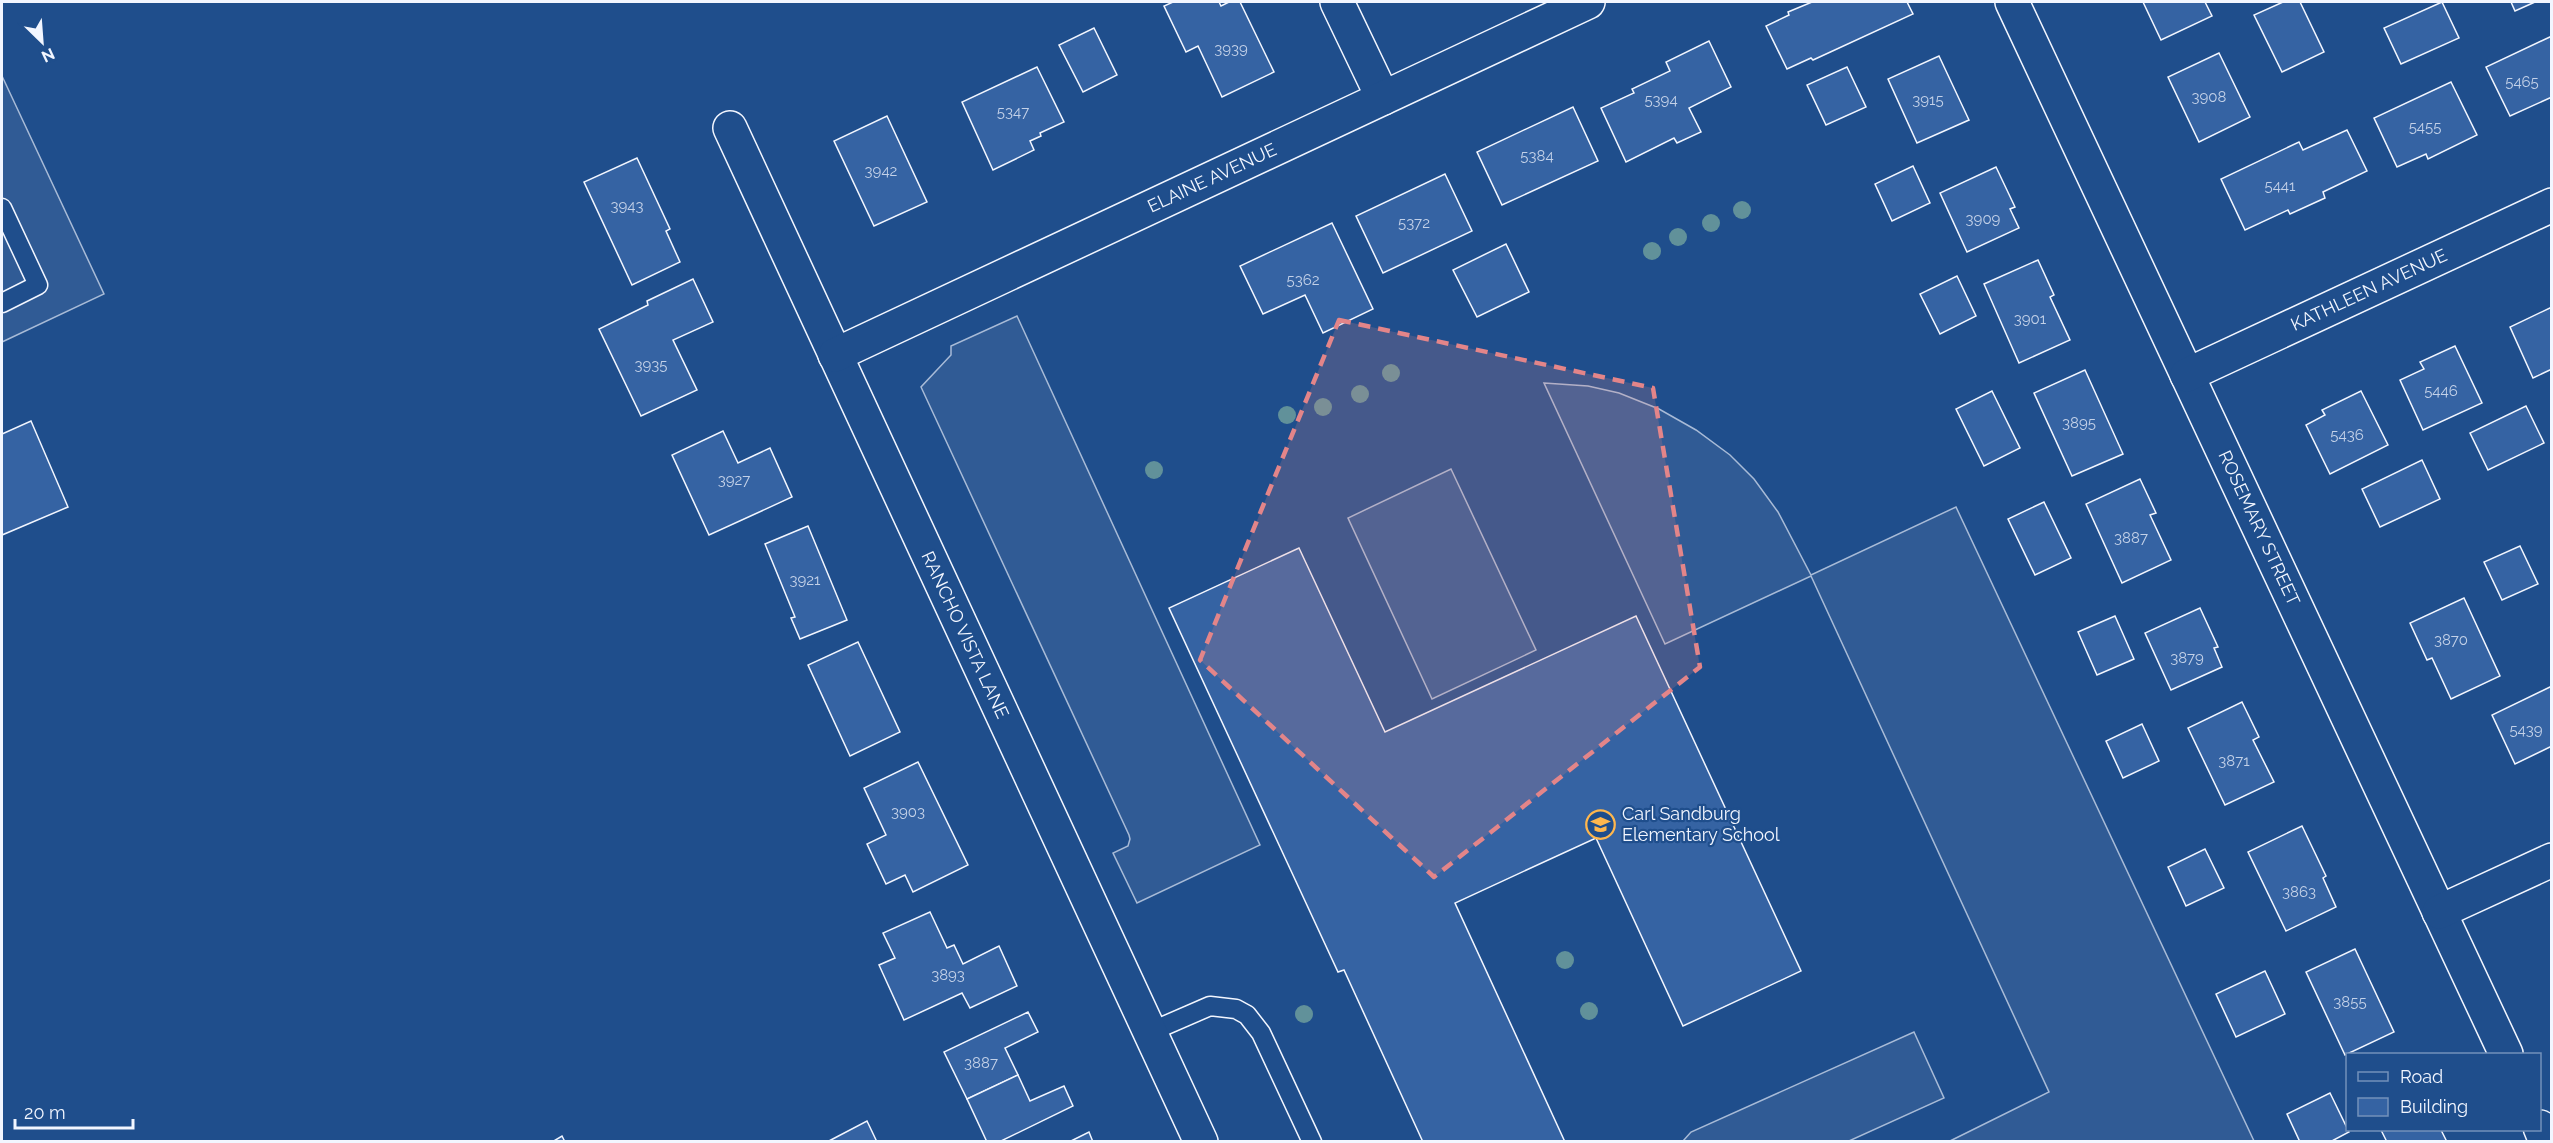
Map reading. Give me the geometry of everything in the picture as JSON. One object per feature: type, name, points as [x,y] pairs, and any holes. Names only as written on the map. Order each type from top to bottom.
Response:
[{"type":"street","points":[[1337,2],[1383,98]]},
{"type":"street","name":"ELAINE AVENUE","points":[[835,355],[1588,2]]},
{"type":"street","name":"ROSEMARY STREET","points":[[2012,2],[2506,1053]]},
{"type":"street","name":"RANCHO VISTA LANE","points":[[730,128],[1201,1142]]},
{"type":"street","name":"KATHLEEN AVENUE","points":[[2187,375],[2552,205]]},
{"type":"street","points":[[2439,912],[2552,860]]},
{"type":"lane","points":[[2,208],[38,285],[2,303]]},
{"type":"lane","points":[[1150,1032],[1210,1006],[1236,1009],[1247,1015],[1261,1033],[1312,1142]]},
{"type":"highlighted area","points":[[1339,320],[1653,388],[1700,667],[1434,877],[1200,660]]},
{"type":"shaded area","points":[[2,76],[104,294],[2,342]]},
{"type":"shaded area","points":[[1017,316],[1260,845],[1137,903],[1113,853],[1128,846],[1129,835],[921,387],[951,355],[951,346]]},
{"type":"shaded area","points":[[1544,383],[1588,386],[1619,393],[1659,409],[1696,430],[1730,455],[1754,479],[1778,512],[1811,575],[1956,507],[2254,1141],[1950,1141],[2049,1092],[1811,576],[1665,644]]},
{"type":"shaded area","points":[[1451,469],[1536,650],[1432,699],[1348,518]]},
{"type":"shaded area","points":[[1914,1032],[1944,1098],[1849,1141],[1683,1141],[1691,1132]]},
{"type":"building","points":[[1173,2],[1219,2],[1221,6],[1229,2],[1240,2],[1274,72],[1222,97],[1198,46],[1186,52],[1164,6]]},
{"type":"building","points":[[1812,2],[1907,2],[1913,14],[1813,60],[1811,58],[1787,69],[1766,26],[1789,15],[1788,12]]},
{"type":"building","points":[[2143,2],[2205,2],[2212,16],[2161,40]]},
{"type":"building","points":[[2283,2],[2300,2],[2324,52],[2282,72],[2254,15]]},
{"type":"building","points":[[2442,2],[2459,38],[2401,64],[2384,28]]},
{"type":"building","points":[[2511,2],[2535,2],[2515,11]]},
{"type":"building","points":[[1094,28],[1117,75],[1083,92],[1059,45]]},
{"type":"building","points":[[2552,36],[2552,97],[2510,116],[2486,67]]},
{"type":"building","points":[[1709,41],[1731,87],[1689,108],[1701,132],[1677,143],[1674,138],[1626,162],[1601,108],[1634,93],[1632,89],[1670,71],[1666,62]]},
{"type":"building","points":[[2219,53],[2250,117],[2199,142],[2168,77]]},
{"type":"building","points":[[1939,56],[1969,120],[1917,143],[1888,79]]},
{"type":"building","points":[[1037,67],[1064,122],[1040,133],[1041,136],[1030,141],[1034,150],[993,170],[962,102]]},
{"type":"building","points":[[1847,67],[1866,107],[1826,125],[1807,85]]},
{"type":"building","points":[[2451,82],[2477,135],[2428,159],[2426,154],[2397,167],[2374,118]]},
{"type":"building","points":[[1573,107],[1598,161],[1502,205],[1477,152]]},
{"type":"building","points":[[887,116],[927,202],[874,226],[834,141]]},
{"type":"building","points":[[2347,130],[2367,171],[2323,192],[2325,198],[2290,214],[2288,210],[2245,230],[2221,179],[2299,142],[2303,150]]},
{"type":"building","points":[[637,158],[670,229],[666,231],[680,262],[632,285],[584,182]]},
{"type":"building","points":[[1913,166],[1930,203],[1892,221],[1875,184]]},
{"type":"building","points":[[1996,167],[2015,207],[2010,209],[2019,228],[1967,252],[1940,193]]},
{"type":"building","points":[[1445,174],[1472,231],[1383,273],[1356,216]]},
{"type":"building","points":[[1332,223],[1373,309],[1323,333],[1305,295],[1263,314],[1240,266]]},
{"type":"building","points":[[1506,244],[1529,292],[1477,317],[1453,270]]},
{"type":"building","points":[[2038,260],[2054,295],[2050,297],[2070,340],[2019,363],[1984,284]]},
{"type":"building","points":[[1957,276],[1976,316],[1940,334],[1920,294]]},
{"type":"building","points":[[693,279],[713,322],[673,340],[697,390],[641,416],[599,329],[648,305],[647,301]]},
{"type":"building","points":[[2552,307],[2552,369],[2533,378],[2510,327]]},
{"type":"building","points":[[2455,346],[2482,403],[2423,430],[2400,380],[2424,369],[2420,362]]},
{"type":"building","points":[[2085,370],[2123,454],[2072,476],[2034,393]]},
{"type":"building","points":[[1992,391],[2020,448],[1984,466],[1956,409]]},
{"type":"building","points":[[2361,391],[2388,445],[2330,474],[2306,425],[2325,415],[2322,410]]},
{"type":"building","points":[[2526,406],[2544,443],[2488,470],[2470,433]]},
{"type":"building","points":[[31,421],[68,507],[2,535],[2,434]]},
{"type":"building","points":[[723,431],[738,463],[770,448],[792,497],[709,535],[672,455]]},
{"type":"building","points":[[2422,460],[2440,499],[2380,527],[2362,489]]},
{"type":"building","points":[[2140,479],[2156,513],[2150,515],[2171,560],[2122,583],[2086,504]]},
{"type":"building","points":[[2044,502],[2071,558],[2035,575],[2008,519]]},
{"type":"building","points":[[808,526],[847,620],[800,639],[791,618],[795,617],[765,544]]},
{"type":"building","points":[[2520,546],[2538,584],[2502,600],[2484,562]]},
{"type":"building","points":[[1299,548],[1385,732],[1636,616],[1801,971],[1683,1026],[1596,838],[1455,903],[1565,1142],[1423,1142],[1344,970],[1338,972],[1169,608]]},
{"type":"building","points":[[2464,598],[2500,676],[2451,699],[2432,658],[2427,660],[2410,623]]},
{"type":"building","points":[[2200,608],[2218,647],[2214,648],[2222,667],[2171,690],[2145,633]]},
{"type":"building","points":[[2115,616],[2134,659],[2097,675],[2078,632]]},
{"type":"building","points":[[858,642],[900,732],[850,756],[808,665]]},
{"type":"building","points":[[2552,686],[2552,746],[2515,764],[2492,715]]},
{"type":"building","points":[[2242,702],[2259,737],[2253,740],[2274,782],[2225,805],[2188,728]]},
{"type":"building","points":[[2142,724],[2159,761],[2123,778],[2106,741]]},
{"type":"building","points":[[918,762],[968,865],[913,892],[905,875],[886,884],[867,844],[886,835],[864,788]]},
{"type":"building","points":[[2302,826],[2326,876],[2323,878],[2336,907],[2286,931],[2248,852]]},
{"type":"building","points":[[2205,849],[2224,888],[2186,906],[2168,867]]},
{"type":"building","points":[[930,912],[947,948],[954,945],[963,964],[999,946],[1017,986],[970,1008],[962,993],[904,1020],[879,965],[895,958],[883,933]]},
{"type":"building","points":[[2355,949],[2394,1032],[2345,1055],[2306,972]]},
{"type":"building","points":[[2265,971],[2285,1014],[2236,1037],[2216,994]]},
{"type":"building","points":[[1028,1012],[1038,1032],[1005,1048],[1018,1075],[967,1099],[944,1052]]},
{"type":"building","points":[[1018,1075],[1030,1101],[1064,1086],[1073,1106],[999,1142],[987,1142],[967,1099]]},
{"type":"building","points":[[2330,1093],[2346,1126],[2346,1131],[2349,1132],[2330,1142],[2300,1142],[2287,1114]]},
{"type":"building","points":[[867,1121],[877,1142],[827,1142]]},
{"type":"building","points":[[2382,1131],[2442,1131],[2447,1142],[2387,1142]]},
{"type":"building","points":[[1089,1132],[1093,1142],[1069,1142]]},
{"type":"building","points":[[562,1136],[565,1142],[552,1142]]},
{"type":"place","name":"Carl Sandburg Elementary School","points":[[1601,824]]}]
